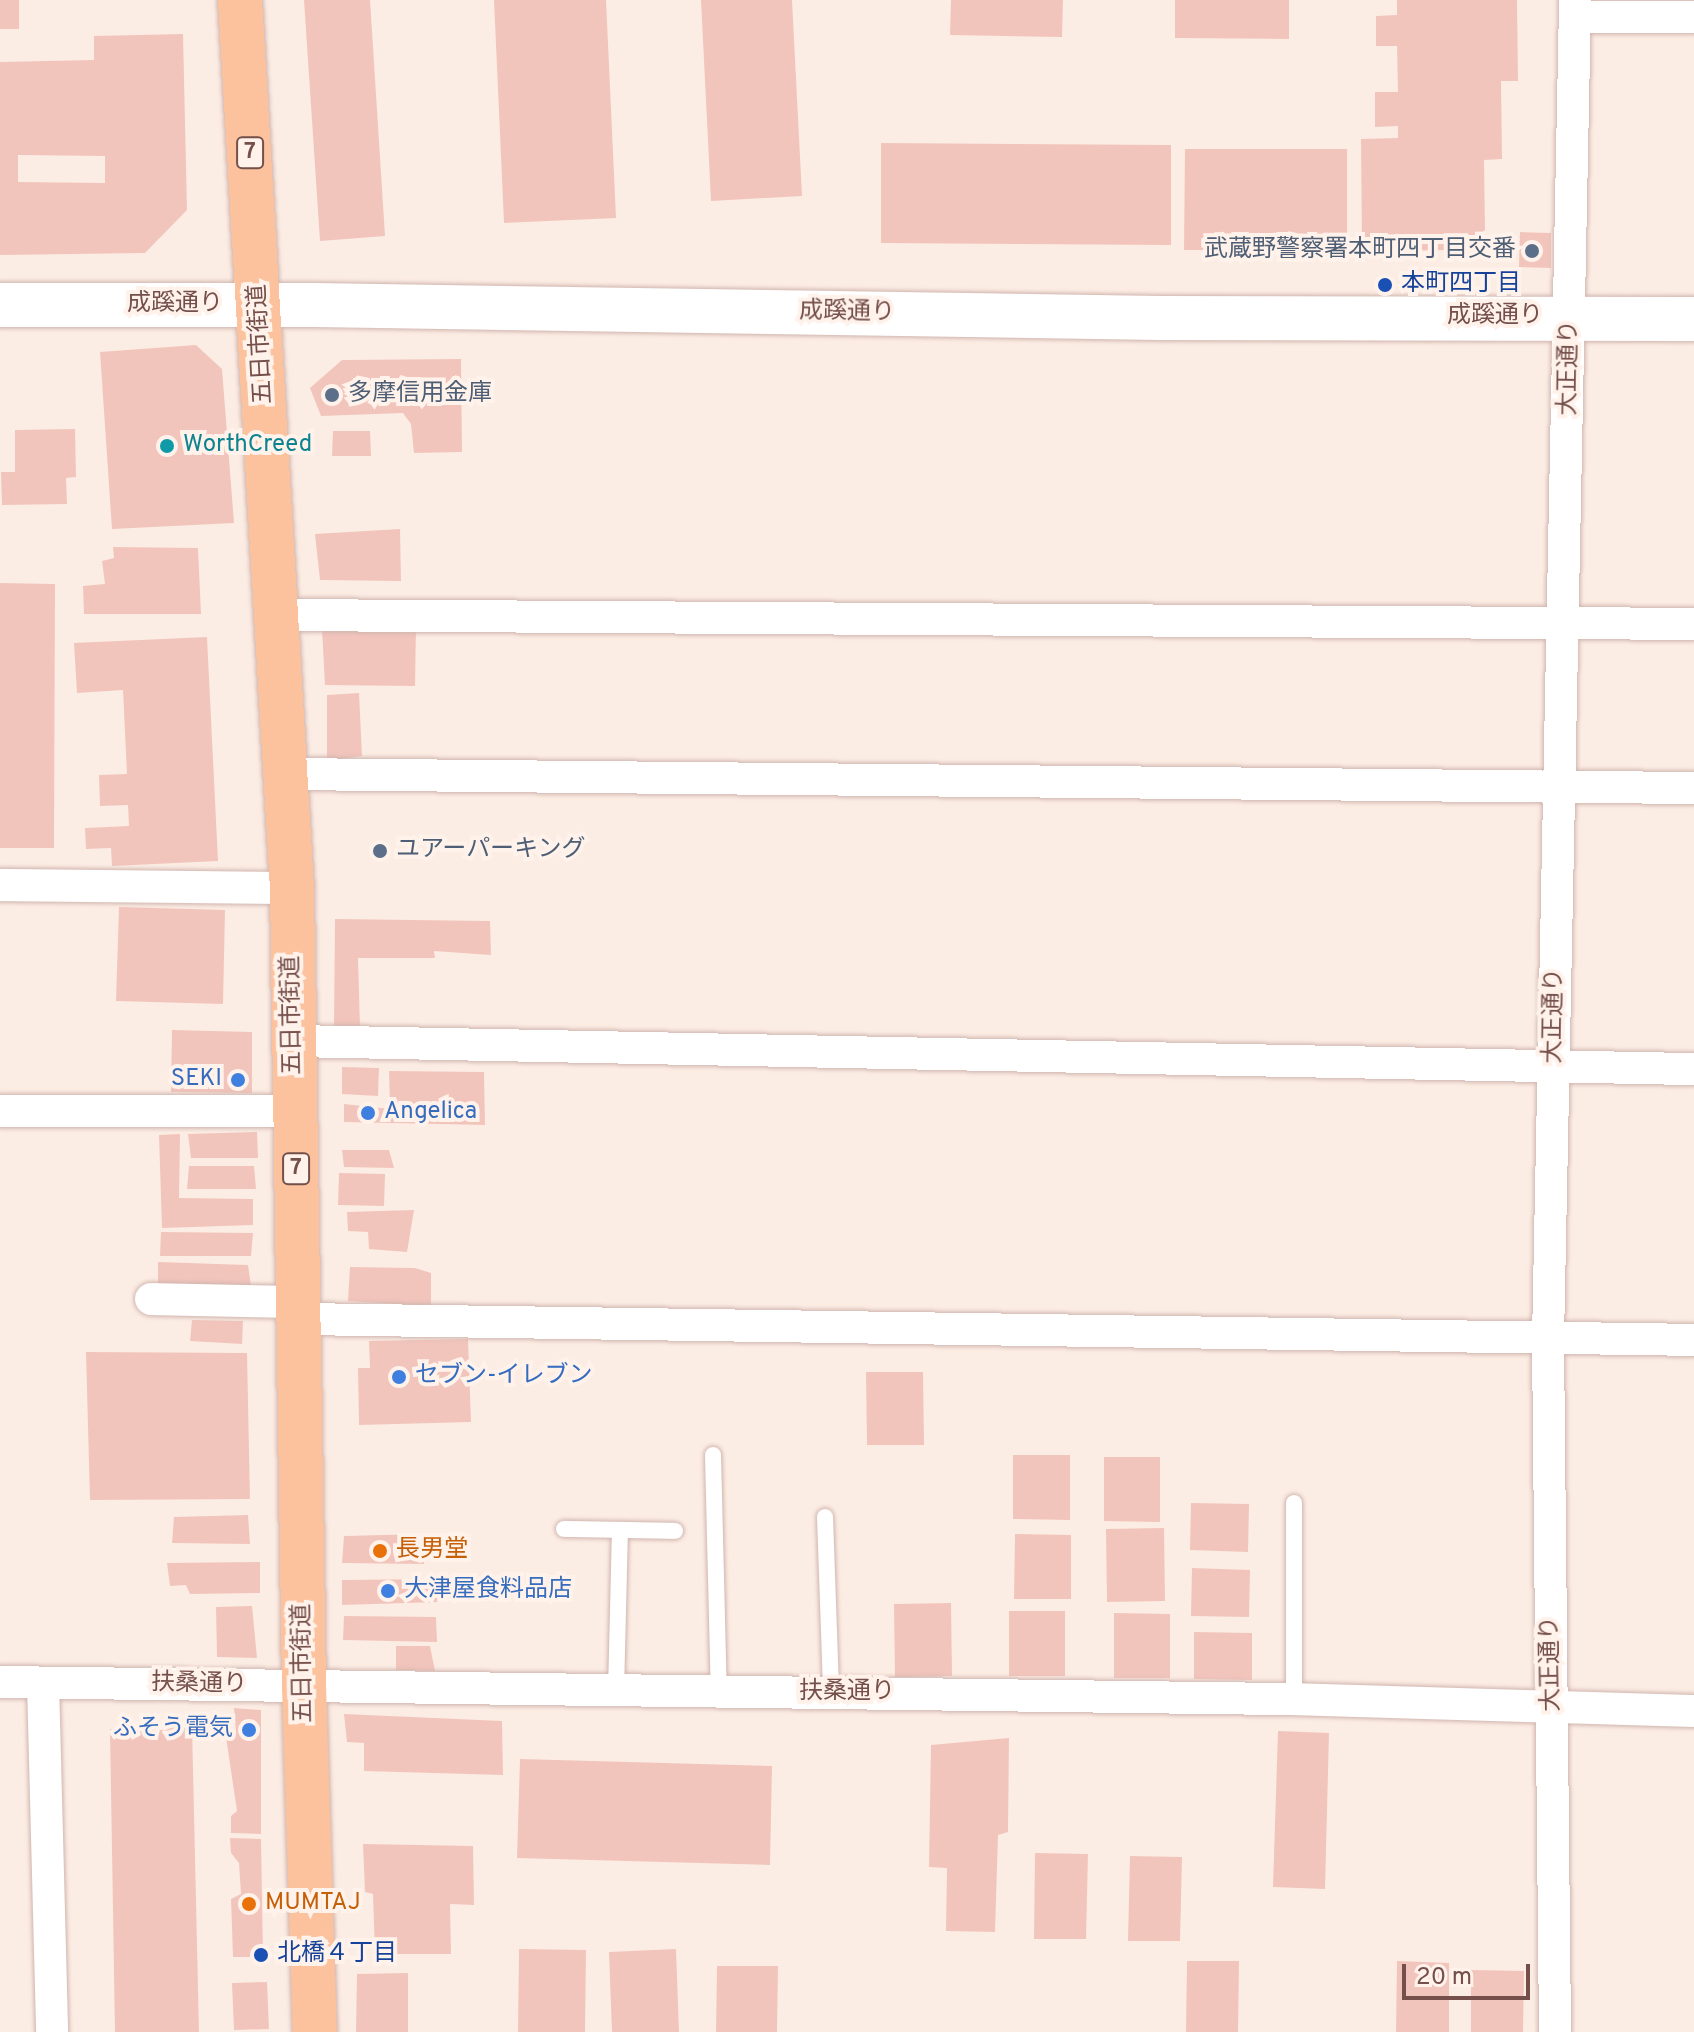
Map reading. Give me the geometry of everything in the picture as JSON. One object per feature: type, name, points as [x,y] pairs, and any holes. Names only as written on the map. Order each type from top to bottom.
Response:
[{"type":"main road","name":"五日市街道","points":[[240,0],[292,888],[304,1687],[315,2032]]},
{"type":"street","points":[[1575,8],[1694,17]]},
{"type":"street","name":"大正通り","points":[[1555,2032],[1548,1339],[1572,317],[1575,8]]},
{"type":"street","name":"成蹊通り","points":[[0,305],[1160,318],[1694,319]]},
{"type":"street","points":[[277,615],[1694,624]]},
{"type":"street","points":[[285,774],[1694,788]]},
{"type":"street","points":[[0,885],[292,888]]},
{"type":"street","points":[[294,1041],[1694,1069]]},
{"type":"street","points":[[0,1111],[295,1111]]},
{"type":"street","points":[[151,1299],[300,1311],[1694,1340]]},
{"type":"street","name":"扶桑通り","points":[[0,1682],[1294,1699],[1694,1711]]},
{"type":"street","points":[[43,1683],[52,2032]]},
{"type":"lane","points":[[713,1455],[719,1693]]},
{"type":"lane","points":[[1294,1503],[1294,1699]]},
{"type":"lane","points":[[825,1517],[831,1693]]},
{"type":"lane","points":[[564,1529],[675,1531]]},
{"type":"lane","points":[[616,1692],[620,1530]]},
{"type":"building","points":[[0,0],[19,0],[19,29],[0,29]]},
{"type":"building","points":[[304,0],[370,0],[385,236],[320,241]]},
{"type":"building","points":[[494,0],[606,0],[616,218],[504,223]]},
{"type":"building","points":[[701,0],[792,0],[802,196],[711,201]]},
{"type":"building","points":[[951,0],[1063,0],[1062,37],[950,35]]},
{"type":"building","points":[[1175,0],[1289,0],[1289,39],[1175,38]]},
{"type":"building","points":[[1397,0],[1517,0],[1518,81],[1501,81],[1502,159],[1484,160],[1485,230],[1454,250],[1362,251],[1361,139],[1398,138],[1398,126],[1375,127],[1375,92],[1398,92],[1397,46],[1376,46],[1376,16],[1397,15]]},
{"type":"building","points":[[183,34],[187,210],[145,253],[0,255],[0,62],[94,60],[94,36]],"holes":[[[18,155],[105,156],[105,183],[18,182]]]},
{"type":"building","points":[[881,143],[1171,145],[1171,245],[881,243]]},
{"type":"building","points":[[1185,149],[1347,149],[1347,250],[1184,250]]},
{"type":"building","points":[[1520,232],[1551,233],[1551,268],[1519,267]]},
{"type":"building","name":"WorthCreed","points":[[196,345],[222,369],[234,523],[112,529],[100,352]]},
{"type":"building","points":[[461,359],[462,452],[414,453],[411,424],[403,413],[321,416],[310,388],[342,360]]},
{"type":"building","points":[[75,429],[76,477],[66,478],[67,504],[2,505],[1,472],[15,472],[15,430]]},
{"type":"building","points":[[333,431],[370,431],[371,456],[332,456]]},
{"type":"building","points":[[400,529],[401,581],[320,580],[315,534]]},
{"type":"building","points":[[113,547],[198,548],[201,614],[84,614],[83,586],[105,584],[102,561],[114,558]]},
{"type":"building","points":[[0,583],[55,584],[54,848],[0,848]]},
{"type":"building","points":[[416,627],[415,686],[325,685],[322,629]]},
{"type":"building","points":[[207,637],[218,861],[112,866],[111,848],[86,849],[85,828],[129,826],[128,805],[100,806],[99,775],[127,774],[123,690],[77,693],[74,643]]},
{"type":"building","points":[[359,693],[362,756],[327,761],[327,695]]},
{"type":"building","points":[[119,907],[225,910],[223,1004],[116,1001]]},
{"type":"building","points":[[335,919],[490,921],[491,955],[434,951],[435,958],[358,958],[360,1028],[334,1027]]},
{"type":"building","points":[[172,1030],[252,1032],[252,1093],[171,1092]]},
{"type":"building","points":[[342,1067],[379,1068],[378,1096],[342,1094]]},
{"type":"building","points":[[389,1071],[484,1072],[485,1125],[344,1122],[344,1104],[390,1109]]},
{"type":"building","points":[[257,1132],[258,1158],[191,1158],[188,1134]]},
{"type":"building","points":[[180,1134],[179,1198],[253,1199],[253,1225],[162,1228],[159,1135]]},
{"type":"building","points":[[342,1150],[389,1150],[394,1168],[344,1167]]},
{"type":"building","points":[[189,1166],[254,1166],[256,1189],[187,1189]]},
{"type":"building","points":[[339,1173],[385,1174],[384,1206],[338,1205]]},
{"type":"building","points":[[414,1210],[407,1252],[369,1249],[368,1232],[348,1231],[347,1212]]},
{"type":"building","points":[[161,1232],[253,1233],[251,1256],[160,1256]]},
{"type":"building","points":[[158,1262],[248,1265],[251,1286],[158,1287]]},
{"type":"building","points":[[350,1267],[415,1268],[431,1273],[431,1306],[348,1301]]},
{"type":"building","points":[[192,1320],[243,1321],[242,1344],[190,1341]]},
{"type":"building","points":[[468,1339],[471,1422],[359,1425],[358,1368],[370,1368],[369,1341]]},
{"type":"building","points":[[86,1352],[247,1353],[250,1499],[90,1500]]},
{"type":"building","points":[[866,1372],[923,1372],[924,1445],[867,1445]]},
{"type":"building","points":[[1013,1455],[1070,1455],[1070,1520],[1013,1519]]},
{"type":"building","points":[[1104,1457],[1160,1457],[1160,1522],[1104,1521]]},
{"type":"building","points":[[1191,1503],[1249,1504],[1248,1552],[1190,1550]]},
{"type":"building","points":[[248,1515],[250,1544],[172,1543],[174,1517]]},
{"type":"building","points":[[1164,1528],[1165,1601],[1107,1602],[1106,1529]]},
{"type":"building","points":[[423,1534],[424,1564],[342,1563],[344,1536]]},
{"type":"building","points":[[1015,1534],[1071,1535],[1071,1599],[1014,1599]]},
{"type":"building","points":[[260,1562],[260,1593],[190,1594],[186,1585],[170,1586],[167,1563]]},
{"type":"building","points":[[1192,1568],[1250,1570],[1249,1617],[1191,1616]]},
{"type":"building","points":[[436,1579],[438,1602],[342,1605],[342,1580]]},
{"type":"building","points":[[951,1603],[952,1676],[895,1677],[894,1604]]},
{"type":"building","points":[[252,1606],[257,1658],[217,1657],[216,1607]]},
{"type":"building","points":[[1009,1611],[1065,1611],[1065,1676],[1009,1676]]},
{"type":"building","points":[[1114,1613],[1170,1614],[1170,1678],[1114,1678]]},
{"type":"building","points":[[344,1616],[436,1617],[437,1642],[343,1640]]},
{"type":"building","points":[[1194,1632],[1252,1633],[1252,1680],[1194,1679]]},
{"type":"building","points":[[396,1646],[430,1646],[435,1671],[396,1670]]},
{"type":"building","points":[[234,1708],[261,1710],[261,1834],[231,1833],[231,1816],[237,1811],[226,1737],[236,1731]]},
{"type":"building","points":[[344,1714],[502,1721],[503,1775],[364,1771],[364,1743],[347,1742]]},
{"type":"building","points":[[192,1726],[199,2032],[115,2032],[110,1729]]},
{"type":"building","points":[[1278,1731],[1329,1733],[1325,1889],[1273,1887]]},
{"type":"building","points":[[1009,1738],[1008,1832],[998,1835],[995,1932],[946,1931],[947,1868],[929,1867],[931,1745]]},
{"type":"building","points":[[520,1759],[772,1766],[770,1865],[517,1858]]},
{"type":"building","points":[[230,1838],[261,1839],[263,1957],[233,1957],[231,1899],[241,1894],[239,1863],[231,1853]]},
{"type":"building","points":[[363,1844],[473,1846],[474,1905],[450,1904],[451,1954],[375,1954],[373,1894],[365,1892]]},
{"type":"building","points":[[1035,1853],[1088,1854],[1086,1939],[1034,1939]]},
{"type":"building","points":[[1130,1856],[1182,1857],[1180,1941],[1128,1941]]},
{"type":"building","points":[[519,1949],[586,1950],[585,2032],[518,2032]]},
{"type":"building","points":[[676,1949],[679,2032],[612,2032],[609,1952]]},
{"type":"building","points":[[1187,1961],[1239,1961],[1238,2032],[1186,2032]]},
{"type":"building","points":[[1397,1961],[1449,1963],[1449,2032],[1396,2032]]},
{"type":"building","points":[[717,1966],[778,1966],[777,2032],[716,2032]]},
{"type":"building","points":[[1471,1970],[1524,1971],[1523,2032],[1471,2032]]},
{"type":"building","points":[[408,1973],[408,2032],[356,2032],[357,1974]]},
{"type":"building","points":[[267,1982],[269,2029],[234,2030],[232,1983]]},
{"type":"place","name":"武蔵野警察署本町四丁目交番","points":[[1532,251]]},
{"type":"place","name":"本町四丁目","points":[[1385,285]]},
{"type":"place","name":"多摩信用金庫","points":[[332,395]]},
{"type":"place","name":"WorthCreed","points":[[167,446]]},
{"type":"place","name":"ユアーパーキング","points":[[380,851]]},
{"type":"place","name":"SEKI","points":[[238,1080]]},
{"type":"place","name":"Angelica","points":[[368,1113]]},
{"type":"place","name":"セブン-イレブン","points":[[399,1377]]},
{"type":"place","name":"長男堂","points":[[380,1551]]},
{"type":"place","name":"大津屋食料品店","points":[[388,1591]]},
{"type":"place","name":"ふそう電気","points":[[249,1730]]},
{"type":"place","name":"MUMTAJ","points":[[249,1904]]},
{"type":"place","name":"北橋４丁目","points":[[261,1955]]}]
